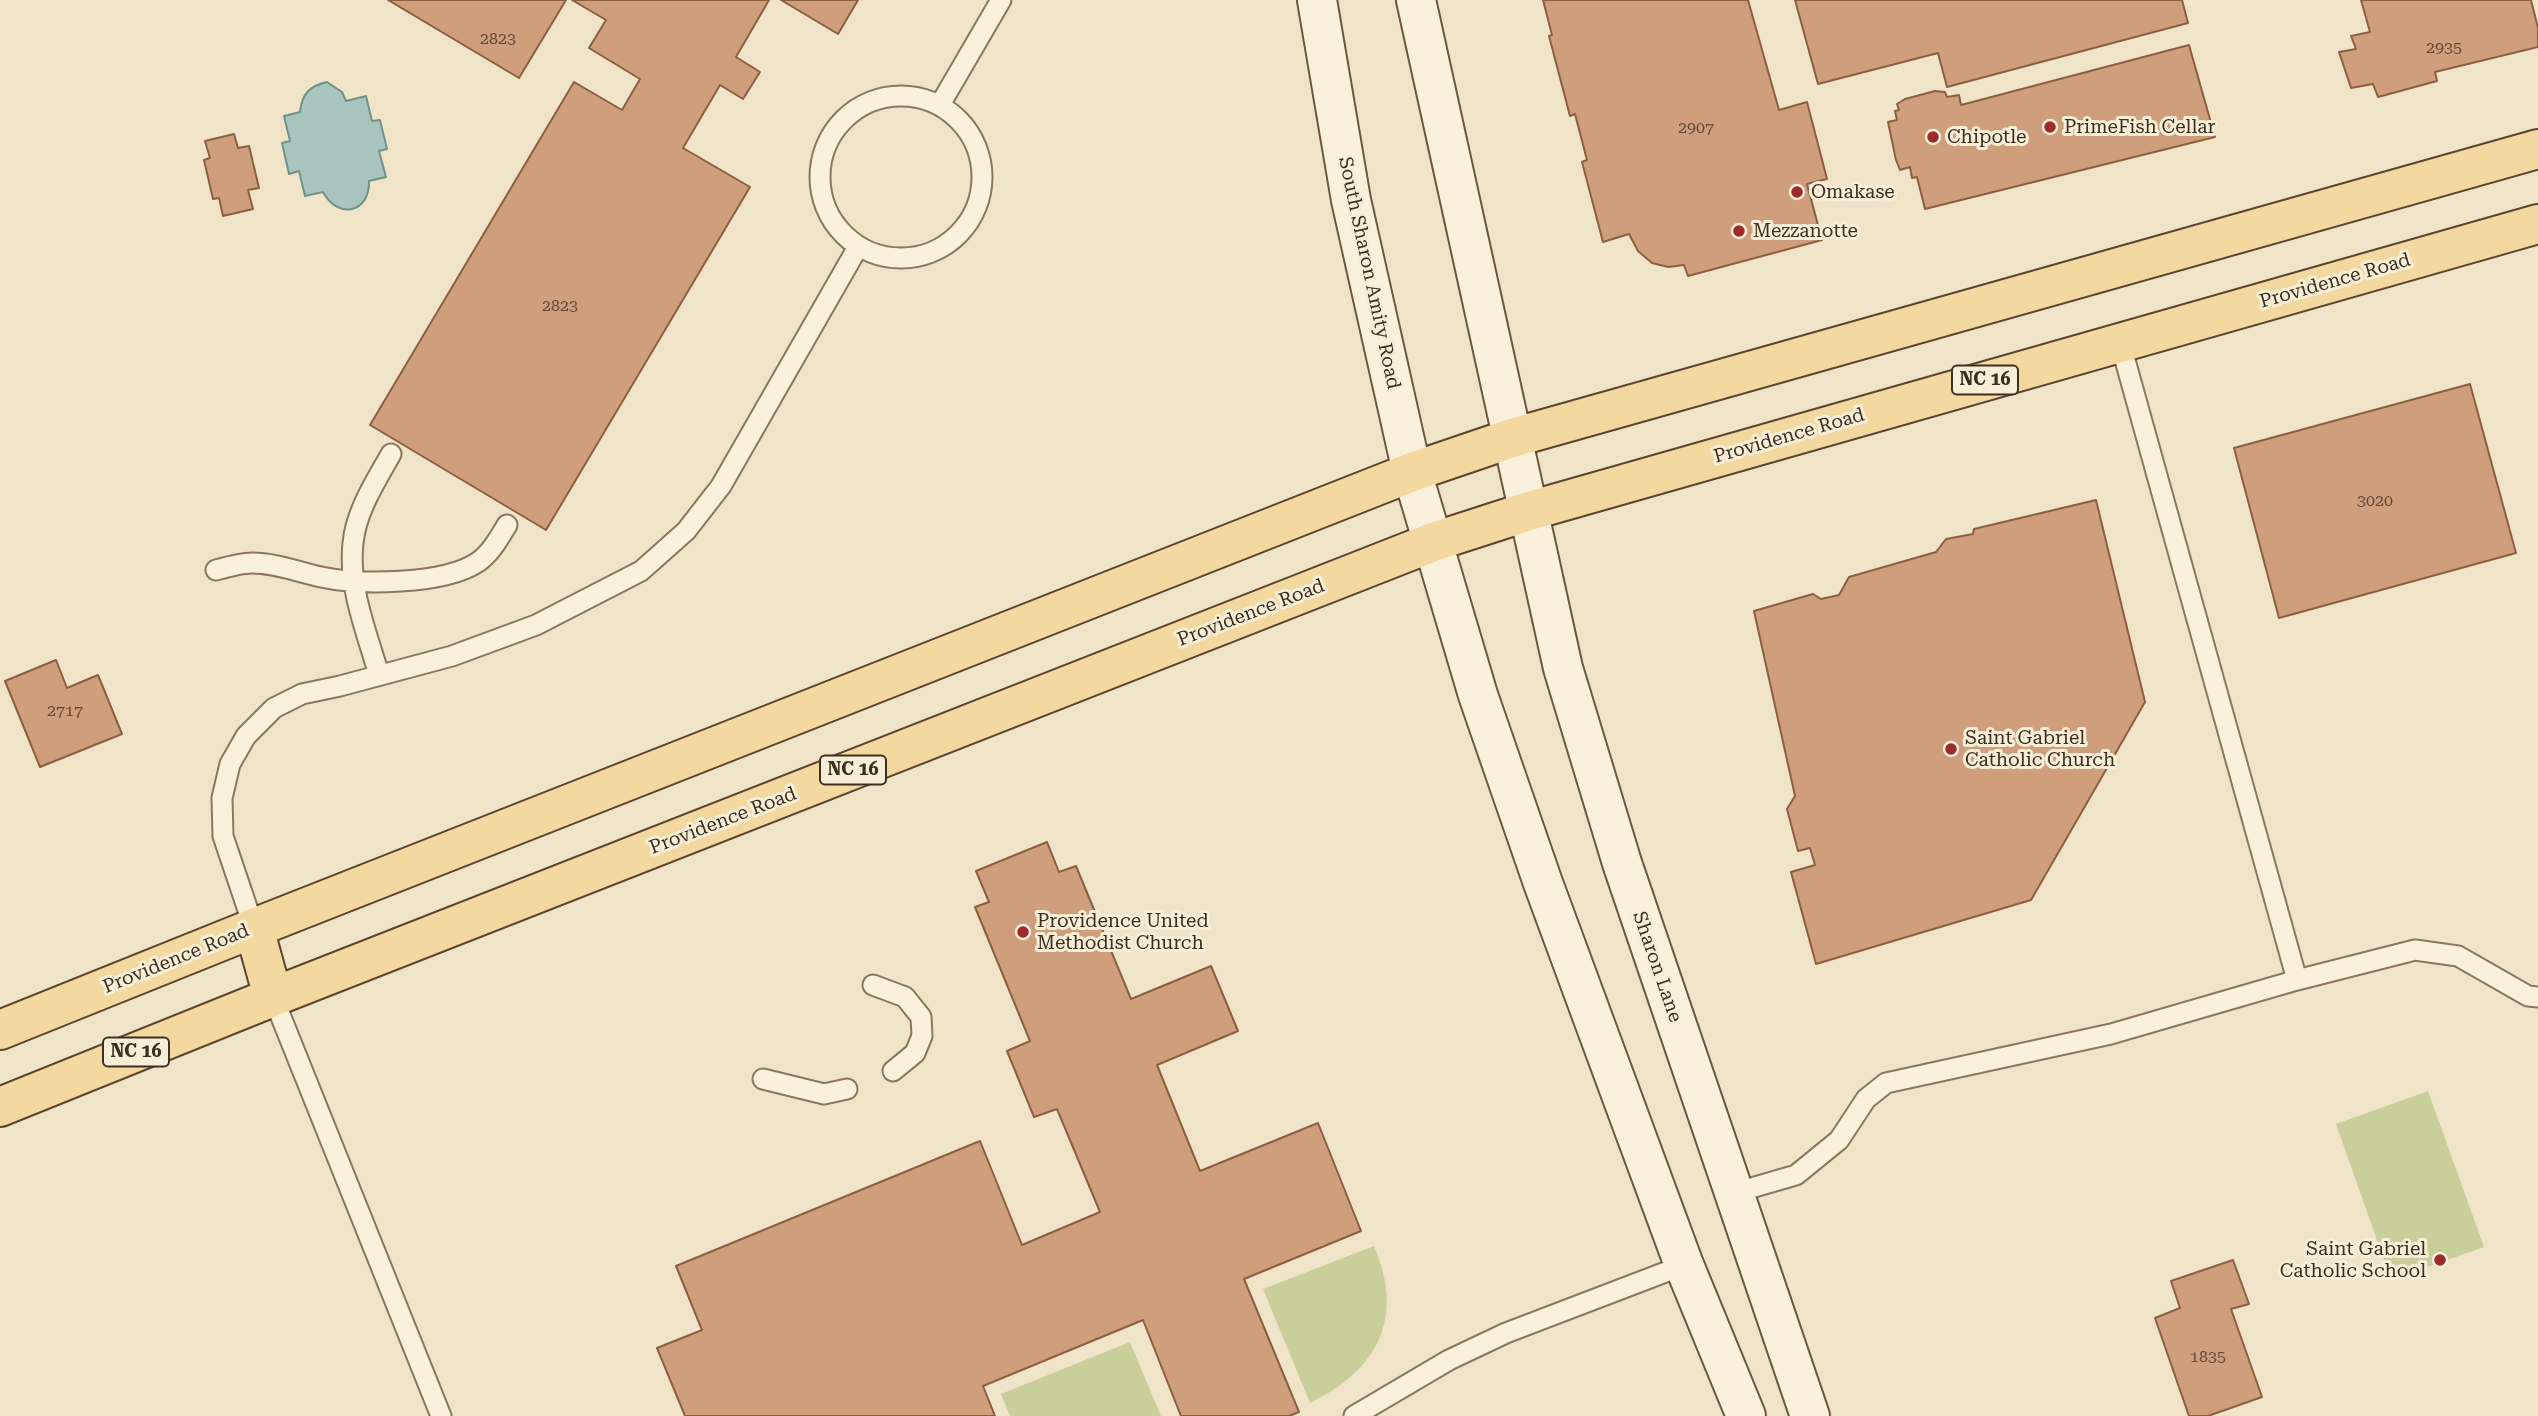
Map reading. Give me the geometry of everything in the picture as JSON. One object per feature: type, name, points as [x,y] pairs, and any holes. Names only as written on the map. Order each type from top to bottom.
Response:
[{"type":"main road","name":"South Sharon Amity Road","points":[[1317,0],[1351,200],[1412,472],[1433,542]]},
{"type":"main road","points":[[1416,0],[1529,510]]},
{"type":"main road","name":"Providence Road","points":[[0,1030],[1412,472],[1512,439],[2538,149]]},
{"type":"main road","name":"Providence Road","points":[[0,1107],[1433,542],[1529,510],[2538,224]]},
{"type":"main road","name":"Sharon Lane","points":[[1529,510],[1563,667],[1622,863],[1810,1416]]},
{"type":"main road","points":[[1433,542],[1482,708],[1543,883],[1684,1265],[1746,1416]]},
{"type":"main road","points":[[254,928],[273,998]]},
{"type":"lane","points":[[941,103],[1001,0]]},
{"type":"lane","points":[[913,95],[941,103],[956,116],[972,137],[982,162],[982,189],[974,215],[958,236],[935,251],[910,258],[883,257],[858,247],[838,230],[824,206],[819,179],[823,152],[835,128],[855,109],[880,97],[913,95]]},
{"type":"lane","points":[[254,928],[223,836],[222,798],[230,764],[246,736],[274,708],[302,694],[452,656],[536,625],[641,572],[686,531],[721,486],[858,247]]},
{"type":"lane","points":[[2120,342],[2297,980]]},
{"type":"lane","points":[[379,675],[354,588],[353,543],[361,512],[391,454]]},
{"type":"lane","points":[[216,570],[250,563],[275,565],[323,578],[440,578],[479,562],[490,552],[507,524]]},
{"type":"lane","points":[[1734,1193],[1796,1175],[1839,1140],[1866,1099],[1886,1083],[2111,1034],[2297,980],[2416,950],[2458,956],[2528,996],[2538,997]]},
{"type":"lane","points":[[873,985],[905,997],[921,1017],[922,1036],[915,1054],[893,1071]]},
{"type":"lane","points":[[273,998],[440,1416]]},
{"type":"lane","points":[[763,1079],[824,1094],[847,1089]]},
{"type":"lane","points":[[1354,1416],[1449,1360],[1506,1333],[1684,1265]]},
{"type":"green space","points":[[2428,1091],[2484,1247],[2391,1280],[2336,1124]]},
{"type":"green space","points":[[1374,1246],[1383,1272],[1387,1296],[1385,1319],[1379,1339],[1368,1358],[1353,1375],[1334,1390],[1310,1403],[1263,1289]]},
{"type":"green space","points":[[1130,1342],[1161,1416],[1010,1416],[1001,1394]]},
{"type":"water","points":[[327,82],[342,92],[346,101],[366,96],[372,121],[380,120],[387,149],[379,151],[386,177],[369,181],[364,200],[352,209],[337,207],[323,192],[305,196],[299,171],[289,174],[282,143],[290,141],[284,116],[300,112],[308,92]]},
{"type":"building","points":[[388,0],[566,0],[519,78]]},
{"type":"building","points":[[572,0],[769,0],[736,57],[760,72],[743,99],[720,85],[683,148],[750,187],[546,530],[370,425],[574,82],[622,110],[640,79],[589,48],[606,20]]},
{"type":"building","points":[[781,0],[858,0],[838,34]]},
{"type":"building","points":[[1543,0],[1748,0],[1779,110],[1807,102],[1827,179],[1807,184],[1822,240],[1688,276],[1684,265],[1668,267],[1652,263],[1638,251],[1629,234],[1603,242],[1582,162],[1587,160],[1575,114],[1570,116],[1549,36],[1552,35]]},
{"type":"building","points":[[1795,0],[2182,0],[2188,23],[1947,87],[1938,53],[1818,84]]},
{"type":"building","points":[[2361,0],[2531,0],[2538,28],[2538,47],[2435,72],[2437,81],[2378,97],[2373,84],[2351,88],[2339,52],[2356,49],[2351,36],[2370,32]]},
{"type":"building","name":"PrimeFish Cellar","points":[[2189,45],[2215,137],[1925,209],[1917,177],[1912,178],[1910,167],[1900,170],[1888,122],[1897,120],[1897,104],[1905,99],[1935,91],[1945,92],[1947,97],[1959,95],[1961,105]]},
{"type":"building","points":[[234,134],[238,148],[249,146],[259,188],[248,190],[253,209],[223,216],[219,198],[213,199],[204,160],[210,158],[205,141]]},
{"type":"building","points":[[2470,384],[2516,553],[2279,618],[2234,448]]},
{"type":"building","name":"Saint Gabriel Catholic Church","points":[[2096,500],[2145,702],[2031,900],[1816,964],[1791,872],[1815,865],[1810,848],[1798,851],[1787,809],[1795,796],[1754,611],[1813,594],[1821,599],[1839,595],[1849,577],[1936,552],[1946,539],[1973,534],[1974,529]]},
{"type":"building","points":[[56,660],[67,688],[98,675],[122,734],[40,767],[5,681]]},
{"type":"building","points":[[1047,842],[1059,872],[1076,866],[1131,999],[1211,966],[1238,1031],[1157,1065],[1200,1171],[1318,1123],[1361,1231],[1244,1279],[1299,1412],[1289,1416],[1181,1416],[1143,1320],[983,1386],[995,1416],[685,1416],[657,1348],[702,1330],[676,1266],[980,1141],[1022,1245],[1100,1212],[1057,1109],[1034,1117],[1007,1051],[1030,1041],[975,907],[989,902],[976,871]]},
{"type":"building","points":[[2233,1260],[2249,1304],[2231,1309],[2262,1397],[2208,1416],[2189,1416],[2155,1318],[2180,1308],[2171,1281]]},
{"type":"place","name":"PrimeFish Cellar","points":[[2050,127]]},
{"type":"place","name":"Chipotle","points":[[1933,137]]},
{"type":"place","name":"Omakase","points":[[1797,192]]},
{"type":"place","name":"Mezzanotte","points":[[1739,231]]},
{"type":"place","name":"Saint Gabriel Catholic Church","points":[[1951,749]]},
{"type":"place","name":"Providence United Methodist Church","points":[[1023,932]]},
{"type":"place","name":"Saint Gabriel Catholic School","points":[[2440,1260]]}]
